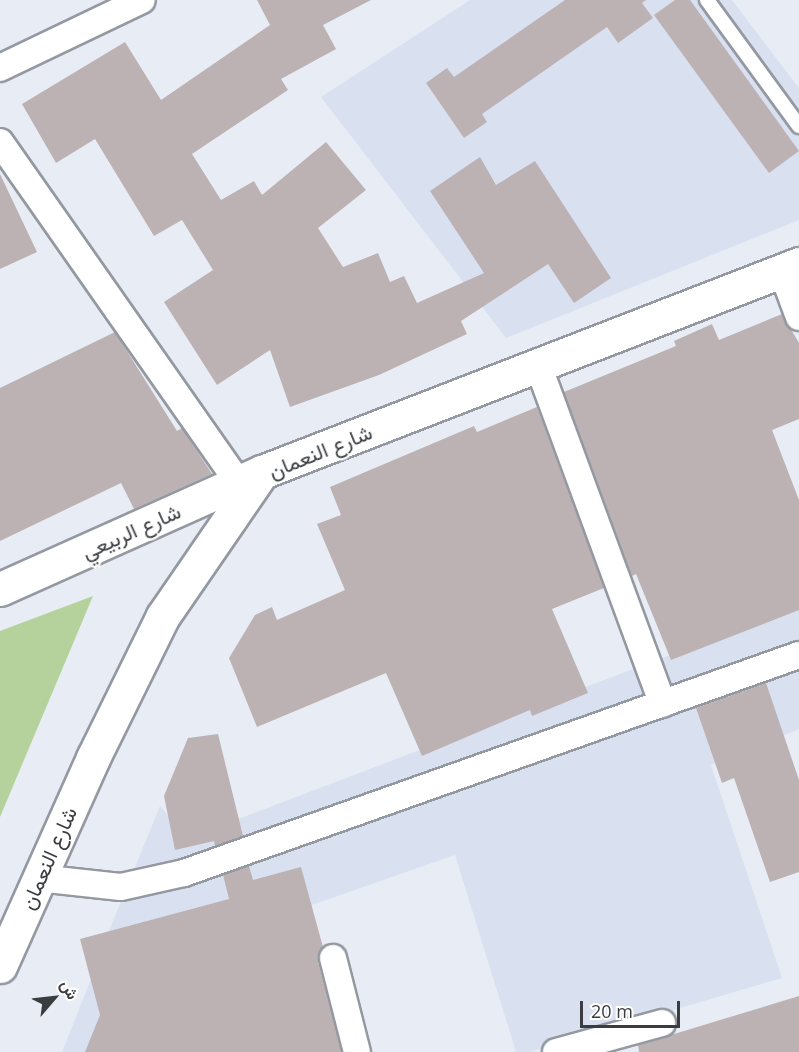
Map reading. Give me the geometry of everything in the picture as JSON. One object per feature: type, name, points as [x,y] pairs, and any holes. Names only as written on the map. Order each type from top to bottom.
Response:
[{"type":"main road","name":"شارع النعمان","points":[[0,966],[38,878],[163,616],[251,478],[791,268]]},
{"type":"main road","name":"شارع الربيعي","points":[[0,589],[251,478]]},
{"type":"street","points":[[0,68],[142,0]]},
{"type":"street","points":[[0,142],[251,478]]},
{"type":"street","points":[[791,268],[799,317]]},
{"type":"street","points":[[538,365],[663,704]]},
{"type":"street","points":[[38,878],[121,887],[184,873],[799,655]]},
{"type":"street","points":[[333,958],[357,1052]]},
{"type":"street","points":[[556,1052],[662,1023]]},
{"type":"lane","points":[[707,0],[799,126]]},
{"type":"shaded area","points":[[470,0],[732,0],[799,88],[799,220],[506,338],[321,97]]},
{"type":"shaded area","points":[[799,606],[799,729],[711,765],[782,978],[530,1052],[516,1052],[455,855],[283,915],[93,970],[160,806],[188,838]]},
{"type":"shaded area","points":[[91,979],[126,1052],[62,1052]]},
{"type":"green space","points":[[93,596],[0,817],[0,631]]},
{"type":"building","points":[[257,0],[371,0],[323,25],[336,49],[281,79],[288,90],[192,154],[221,200],[254,181],[262,195],[326,142],[366,190],[318,228],[343,267],[378,253],[390,282],[404,276],[417,303],[484,273],[430,191],[480,157],[496,185],[535,161],[611,278],[574,303],[548,264],[461,321],[467,334],[379,375],[290,407],[270,350],[217,385],[164,302],[213,270],[182,220],[154,236],[95,139],[56,163],[22,104],[125,42],[161,100],[270,25]]},
{"type":"building","points":[[565,0],[646,0],[642,3],[653,18],[618,43],[607,27],[482,114],[487,122],[464,138],[426,83],[447,68],[454,77]]},
{"type":"building","points":[[675,0],[690,0],[799,151],[769,173],[654,15]]},
{"type":"building","points":[[0,174],[37,252],[0,269]]},
{"type":"building","points":[[782,314],[799,343],[799,419],[772,430],[799,500],[799,610],[671,660],[636,574],[632,576],[564,392],[676,346],[674,341],[712,324],[719,340]]},
{"type":"building","points":[[115,332],[177,431],[182,428],[212,474],[134,509],[121,483],[0,541],[0,388]]},
{"type":"building","points":[[537,407],[604,588],[552,609],[588,693],[532,716],[530,710],[422,756],[386,673],[257,727],[229,658],[255,615],[272,607],[277,620],[345,590],[317,524],[341,515],[330,487],[474,426],[477,432]]},
{"type":"building","points":[[766,683],[799,780],[799,872],[770,882],[734,778],[722,783],[696,708]]},
{"type":"building","points":[[218,734],[243,836],[215,846],[214,841],[175,850],[164,796],[188,738]]},
{"type":"building","points":[[249,866],[253,880],[301,867],[323,947],[318,962],[342,1052],[85,1052],[100,1015],[80,939],[229,899],[223,875]]},
{"type":"building","points":[[799,996],[799,1052],[639,1052],[638,1045]]}]
